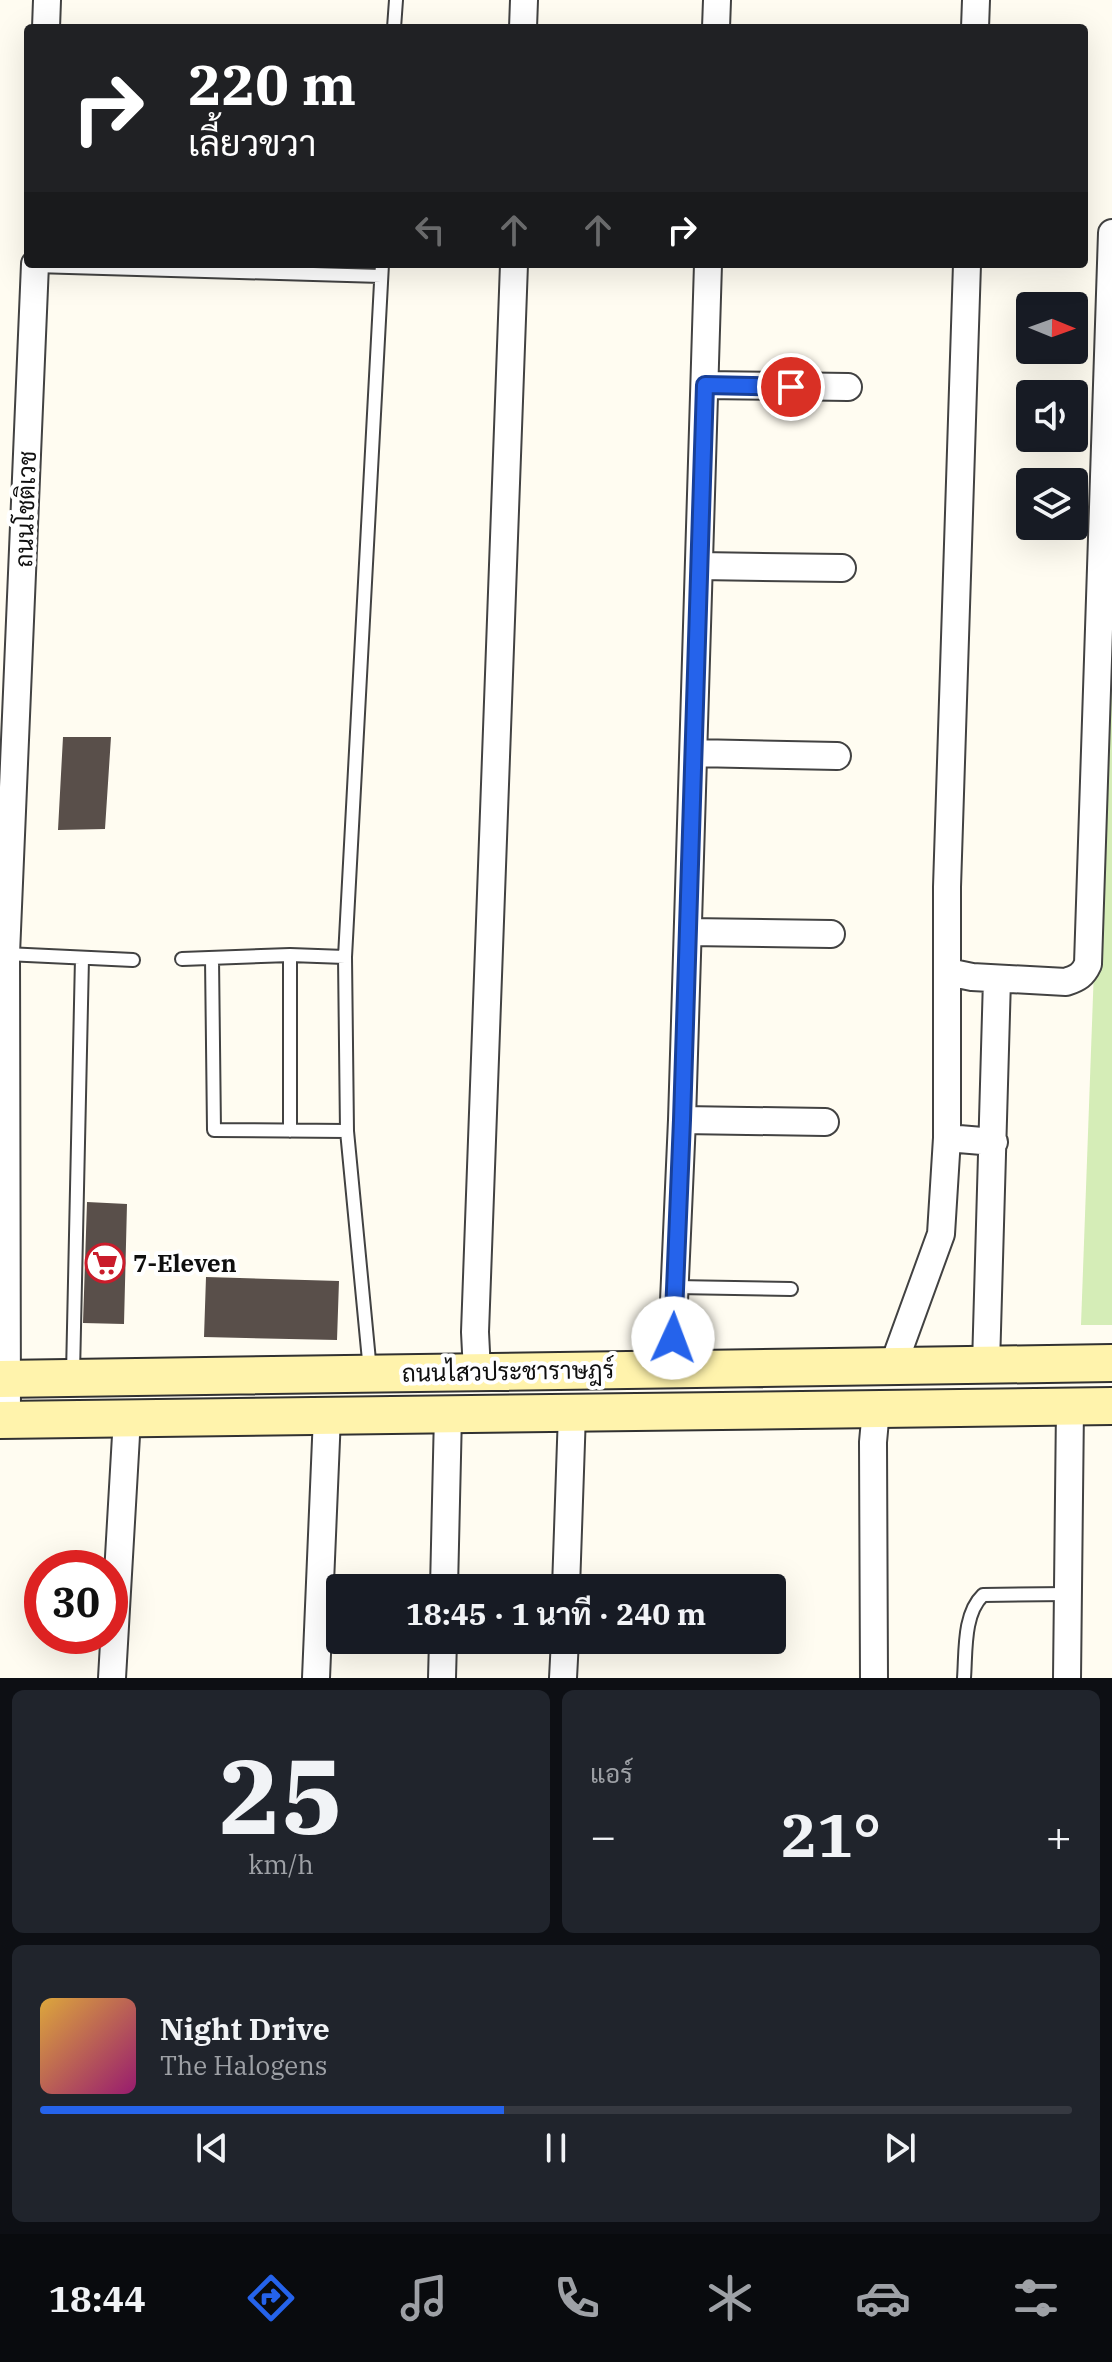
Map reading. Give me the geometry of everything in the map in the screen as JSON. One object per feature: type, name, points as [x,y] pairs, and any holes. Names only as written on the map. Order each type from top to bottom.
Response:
[{"type":"main road","name":"ถนนไสวประชาราษฎร์","points":[[4,1378],[1112,1363]]},
{"type":"main road","name":"ถนนไสวประชาราษฎร์","points":[[4,1420],[1112,1406]]},
{"type":"street","points":[[46,24],[47,0]]},
{"type":"street","points":[[523,24],[524,0]]},
{"type":"street","points":[[716,24],[717,0]]},
{"type":"street","points":[[975,24],[976,0]]},
{"type":"street","points":[[948,972],[972,977],[1066,982],[1078,978],[1088,964],[1112,233]]},
{"type":"street","name":"ถนนโชติเวช","points":[[4,1420],[6,954],[35,268]]},
{"type":"street","points":[[477,1372],[476,1300],[514,268]]},
{"type":"street","points":[[671,1369],[682,1120],[708,268]]},
{"type":"street","points":[[893,1366],[941,1234],[947,1138],[947,887],[967,268]]},
{"type":"street","points":[[705,385],[848,387]]},
{"type":"street","points":[[699,566],[842,568]]},
{"type":"street","points":[[694,753],[837,756]]},
{"type":"street","points":[[688,932],[831,934]]},
{"type":"street","points":[[986,1365],[997,979]]},
{"type":"street","points":[[682,1120],[825,1122]]},
{"type":"street","points":[[947,1138],[994,1142]]},
{"type":"street","points":[[1067,1678],[1070,1407]]},
{"type":"street","points":[[874,1678],[873,1442],[876,1409]]},
{"type":"street","points":[[566,1574],[572,1413]]},
{"type":"street","points":[[444,1574],[448,1414]]},
{"type":"street","points":[[316,1678],[327,1416]]},
{"type":"street","points":[[112,1678],[127,1418]]},
{"type":"street","points":[[442,1678],[443,1654]]},
{"type":"street","points":[[563,1678],[564,1654]]},
{"type":"lane","points":[[394,24],[396,0]]},
{"type":"lane","points":[[243,268],[382,270],[345,957],[347,1131],[371,1373]]},
{"type":"lane","points":[[6,954],[133,960]]},
{"type":"lane","points":[[182,959],[290,955],[345,957]]},
{"type":"lane","points":[[290,955],[290,1131]]},
{"type":"lane","points":[[73,1377],[82,958]]},
{"type":"lane","points":[[212,958],[214,1130],[347,1131]]},
{"type":"lane","points":[[675,1287],[791,1289]]},
{"type":"lane","points":[[964,1678],[970,1618],[975,1602],[983,1595],[1069,1594]]},
{"type":"green space","points":[[1112,476],[1112,1325],[1081,1325]]},
{"type":"building","points":[[63,737],[111,737],[105,829],[58,830]]},
{"type":"building","name":"7-Eleven","points":[[87,1202],[127,1204],[124,1324],[83,1323]]},
{"type":"building","points":[[206,1277],[339,1281],[337,1340],[204,1337]]},
{"type":"place","name":"7-Eleven","points":[[105,1263]]},
{"type":"route","points":[[673,1338],[705,385],[791,387]]}]
